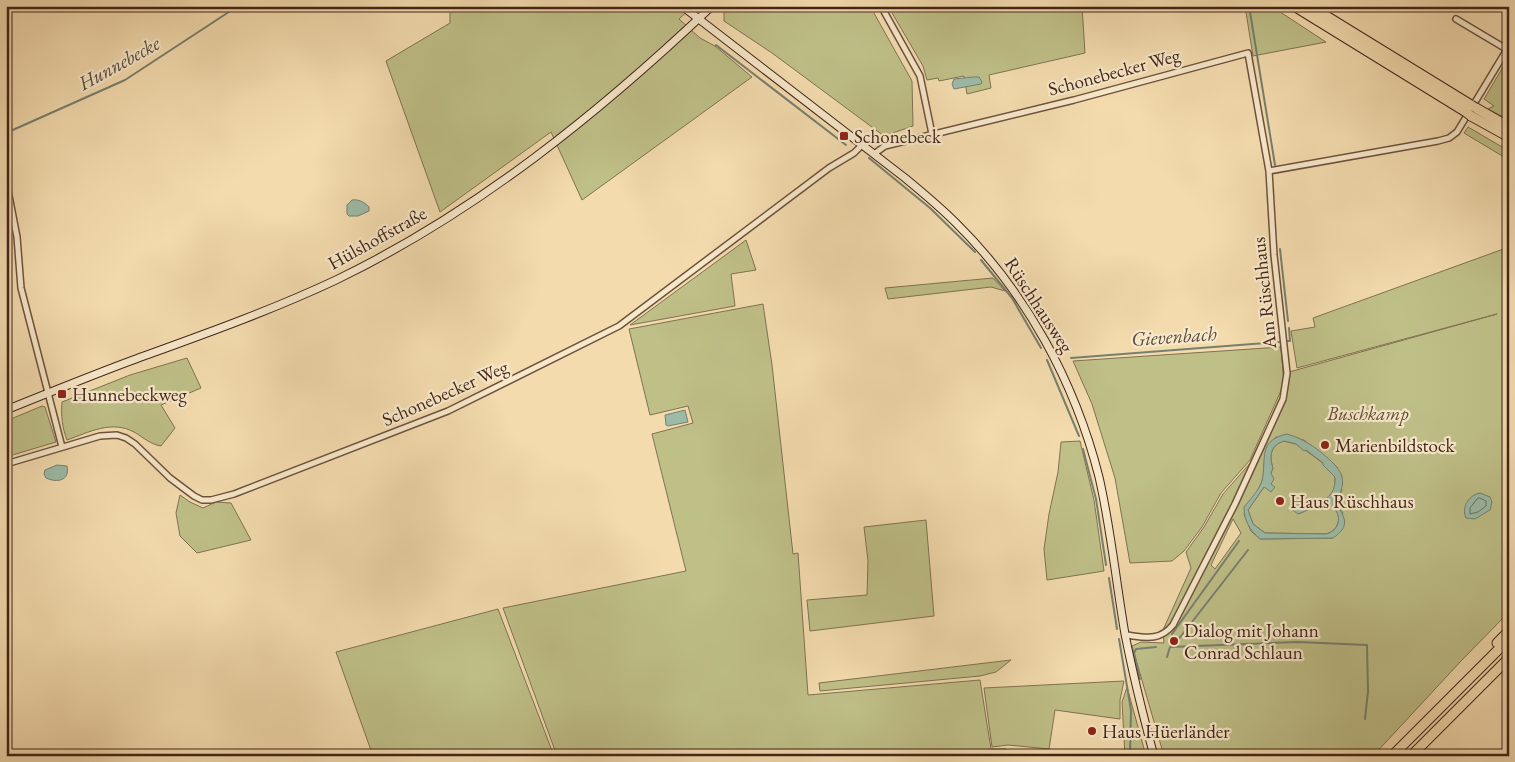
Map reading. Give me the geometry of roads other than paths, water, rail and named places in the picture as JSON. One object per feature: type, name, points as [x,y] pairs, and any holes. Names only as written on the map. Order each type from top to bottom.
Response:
[{"type":"highway","points":[[1294,6],[1471,110],[1509,127]]},
{"type":"highway","points":[[1310,6],[1471,110],[1509,138]]},
{"type":"highway","points":[[1482,665],[1485,655],[1509,631]]},
{"type":"highway","points":[[1392,756],[1509,640]]},
{"type":"highway","points":[[1411,756],[1509,658]]},
{"type":"highway","points":[[1498,669],[1509,665]]},
{"type":"main road","name":"Rüschhausweg","points":[[682,6],[936,203],[978,246],[1017,295],[1053,356],[1082,422],[1099,478],[1136,689],[1154,756]]},
{"type":"main road","name":"Hülshoffstraße","points":[[6,410],[277,306],[338,279],[406,243],[485,193],[546,149],[600,106],[712,6]]},
{"type":"street","points":[[881,6],[920,76],[932,134]]},
{"type":"street","points":[[1269,171],[1438,141],[1454,136],[1508,49],[1456,19]]},
{"type":"street","name":"Schonebecker Weg","points":[[874,154],[885,146],[1074,100],[1248,52],[1269,171]]},
{"type":"street","name":"Schonebecker Weg","points":[[6,464],[105,435],[122,436],[135,444],[175,482],[202,500],[211,500],[241,492],[448,412],[619,326],[829,168],[854,153],[862,145]]},
{"type":"street","name":"Am Rüschhaus","points":[[1126,635],[1159,636],[1164,634],[1173,625],[1234,504],[1283,399],[1287,373],[1274,255],[1269,171]]},
{"type":"street","points":[[6,180],[18,242],[21,288],[62,447]]},
{"type":"water","points":[[979,77],[982,82],[981,84],[954,89],[952,84],[954,79]]},
{"type":"water","points":[[352,200],[363,202],[369,207],[369,211],[358,216],[349,216],[347,214],[347,205]]},
{"type":"water","points":[[685,410],[688,422],[666,425],[665,415]]},
{"type":"water","points":[[1287,434],[1307,442],[1325,456],[1340,472],[1342,487],[1335,502],[1344,517],[1344,525],[1339,534],[1333,538],[1260,539],[1248,525],[1244,507],[1257,491],[1262,481],[1267,446],[1278,437]],"holes":[[[1284,441],[1296,444],[1323,463],[1335,477],[1335,482],[1327,498],[1322,500],[1312,499],[1309,502],[1295,502],[1290,508],[1298,514],[1321,505],[1330,506],[1337,513],[1338,518],[1336,528],[1332,532],[1326,534],[1265,533],[1253,524],[1248,510],[1264,487],[1271,492],[1275,487],[1271,484],[1274,479],[1271,473],[1273,468],[1271,460],[1273,448]]]},
{"type":"water","points":[[57,465],[67,466],[65,478],[54,480],[46,478],[45,470]]},
{"type":"water","points":[[1480,493],[1490,497],[1492,502],[1490,510],[1475,519],[1466,518],[1465,506],[1467,502],[1472,496]]},
{"type":"waterway","name":"Hunnebecke","points":[[6,133],[125,80],[238,6]]},
{"type":"waterway","name":"Gievenbach","points":[[1249,6],[1275,165]]},
{"type":"waterway","points":[[716,45],[846,145]]},
{"type":"waterway","points":[[869,158],[930,208],[975,252]]},
{"type":"waterway","name":"Gievenbach","points":[[1280,249],[1288,321]]},
{"type":"waterway","points":[[981,260],[1012,298],[1041,348]]},
{"type":"waterway","name":"Gievenbach","points":[[1288,341],[1290,341],[1289,328]]},
{"type":"waterway","name":"Gievenbach","points":[[1071,358],[1279,342]]},
{"type":"waterway","name":"Gievenbach","points":[[1047,360],[1079,436]]},
{"type":"waterway","name":"Gievenbach","points":[[1083,449],[1096,499],[1106,565]]},
{"type":"waterway","points":[[1172,634],[1239,541]]},
{"type":"waterway","points":[[1178,640],[1248,550]]},
{"type":"waterway","name":"Gievenbach","points":[[1109,578],[1117,629]]},
{"type":"waterway","name":"Gievenbach","points":[[1119,639],[1131,710],[1130,756]]},
{"type":"waterway","points":[[1167,657],[1170,647],[1298,642],[1367,645],[1368,691],[1365,719]]},
{"type":"waterway","points":[[1140,679],[1134,653],[1136,649],[1156,647]]},
{"type":"place","name":"Schonebeck","points":[[844,136]]},
{"type":"place","name":"Hunnebeckweg","points":[[62,394]]},
{"type":"place","name":"Marienbildstock","points":[[1325,445]]},
{"type":"place","name":"Haus Rüschhaus","points":[[1280,501]]},
{"type":"place","name":"Dialog mit Johann Conrad Schlaun","points":[[1174,641]]},
{"type":"place","name":"Haus Hüerländer","points":[[1092,731]]},
{"type":"park label","name":"Buschkamp","points":[[1368,413]]}]
